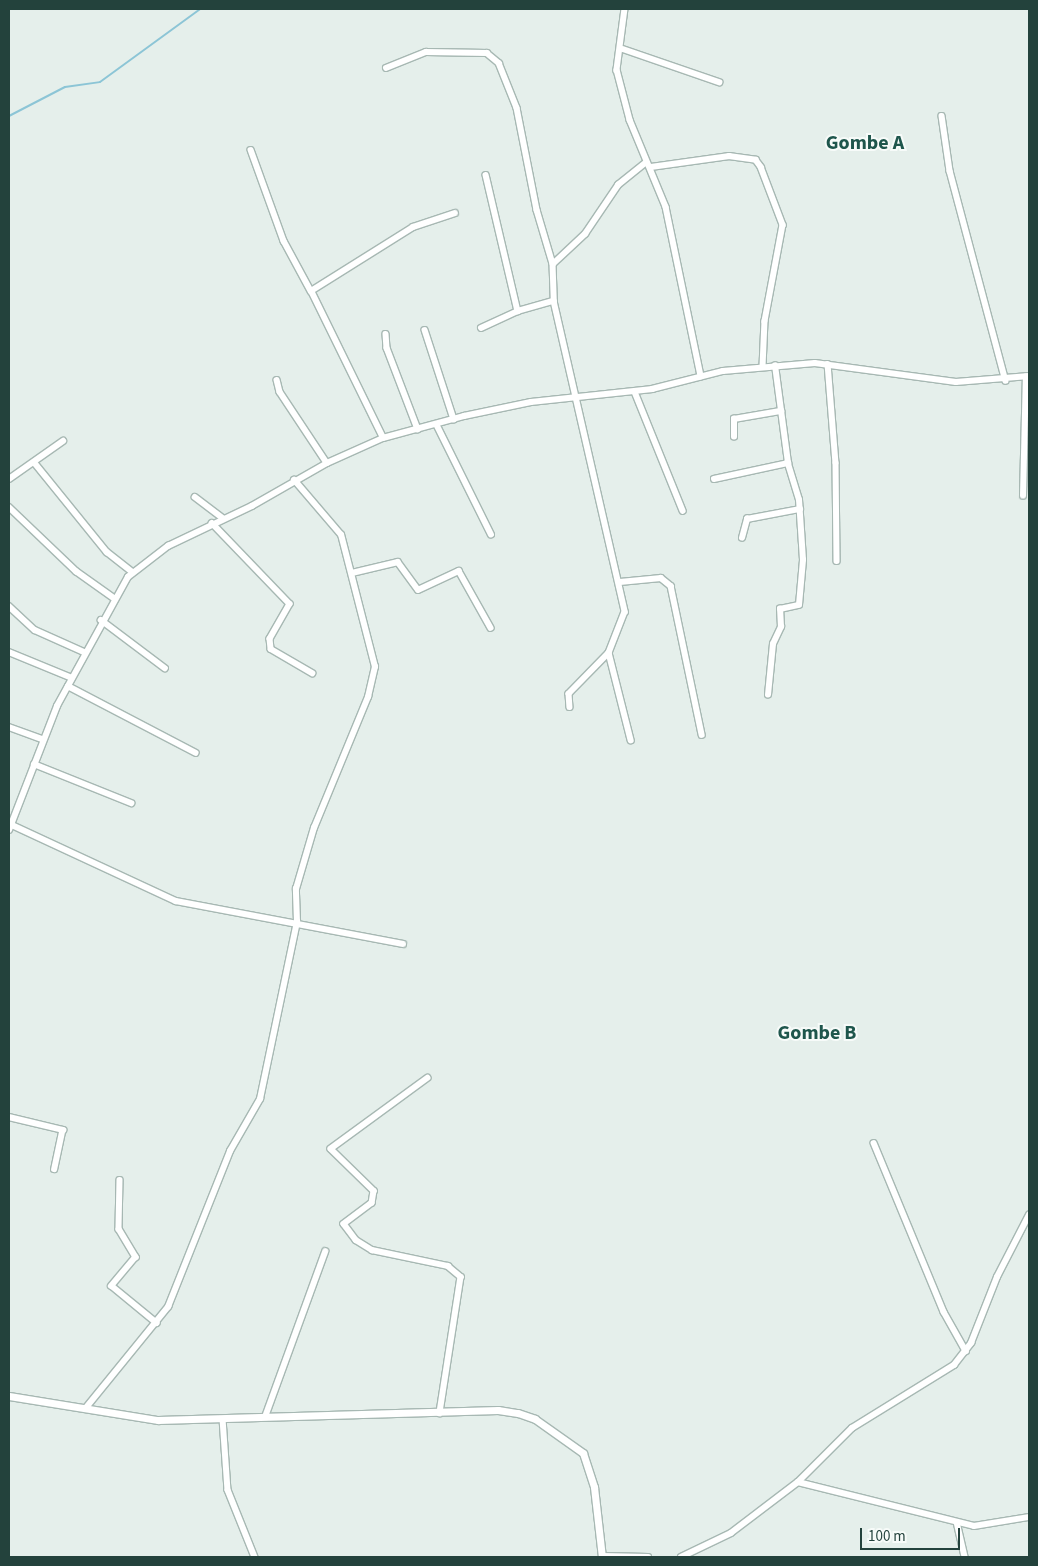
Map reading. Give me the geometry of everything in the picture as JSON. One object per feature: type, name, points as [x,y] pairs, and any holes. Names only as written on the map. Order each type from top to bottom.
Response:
[{"type":"street","points":[[625,9],[622,49],[617,70],[646,162],[651,168],[666,207],[701,376]]},
{"type":"street","points":[[622,49],[720,82]]},
{"type":"street","points":[[386,68],[426,52],[480,52],[500,63],[517,108],[537,210],[553,264],[554,301],[620,582],[624,623],[608,653],[569,694],[570,708]]},
{"type":"street","points":[[942,116],[950,171],[1006,381]]},
{"type":"street","points":[[251,150],[284,241],[312,291],[383,438]]},
{"type":"street","points":[[651,168],[729,156],[756,160],[761,167],[783,226],[765,321],[763,367]]},
{"type":"street","points":[[553,264],[585,234],[618,185],[646,162]]},
{"type":"street","points":[[486,175],[518,311]]},
{"type":"street","points":[[312,291],[413,227],[455,213]]},
{"type":"street","points":[[481,328],[518,311],[554,301]]},
{"type":"street","points":[[425,330],[454,419]]},
{"type":"street","points":[[386,334],[387,348],[418,429]]},
{"type":"street","points":[[828,364],[836,463],[837,561]]},
{"type":"street","points":[[403,944],[298,922],[176,901],[10,826],[42,739],[101,620],[133,572],[168,546],[327,463],[383,438],[454,419],[531,402],[634,392],[701,376],[775,366],[828,364],[936,380],[1006,381],[1028,376],[1023,496]]},
{"type":"street","points":[[768,695],[774,644],[781,627],[780,609],[799,605],[803,560],[800,509],[788,463],[775,366]]},
{"type":"street","points":[[278,380],[280,392],[327,463]]},
{"type":"street","points":[[634,392],[683,511]]},
{"type":"street","points":[[734,437],[734,419],[781,411]]},
{"type":"street","points":[[436,425],[491,534]]},
{"type":"street","points":[[9,479],[63,441]]},
{"type":"street","points":[[34,462],[107,552],[133,572]]},
{"type":"street","points":[[714,479],[788,463]]},
{"type":"street","points":[[85,1410],[157,1323],[179,1286],[230,1151],[260,1099],[298,922],[296,889],[314,828],[361,722],[375,667],[352,573],[336,526],[294,480]]},
{"type":"street","points":[[195,498],[223,518]]},
{"type":"street","points":[[9,507],[76,571],[114,598]]},
{"type":"street","points":[[742,538],[745,520],[800,509]]},
{"type":"street","points":[[212,523],[290,604],[270,639],[271,649],[312,673]]},
{"type":"street","points":[[352,573],[398,562],[418,590],[459,571],[491,628]]},
{"type":"street","points":[[620,582],[662,578],[671,586],[702,735]]},
{"type":"street","points":[[9,606],[35,630],[84,652]]},
{"type":"street","points":[[101,620],[165,668]]},
{"type":"street","points":[[9,652],[72,678]]},
{"type":"street","points":[[608,653],[631,740]]},
{"type":"street","points":[[68,686],[196,753]]},
{"type":"street","points":[[9,727],[42,739]]},
{"type":"street","points":[[34,764],[131,803]]},
{"type":"street","points":[[428,1078],[331,1149],[376,1198],[344,1224],[356,1240],[372,1250],[448,1266],[461,1277],[440,1413]]},
{"type":"street","points":[[9,1117],[63,1130],[55,1169]]},
{"type":"street","points":[[874,1143],[944,1312],[966,1351]]},
{"type":"street","points":[[120,1180],[119,1229],[136,1254],[112,1286],[157,1323]]},
{"type":"street","points":[[681,1557],[731,1533],[798,1482],[852,1428],[941,1374],[966,1351],[1029,1215]]},
{"type":"street","points":[[266,1417],[325,1252]]},
{"type":"street","points":[[9,1396],[139,1419],[518,1413],[575,1444],[589,1466],[602,1557],[648,1557]]},
{"type":"street","points":[[223,1419],[228,1490],[255,1557]]},
{"type":"street","points":[[798,1482],[957,1522],[992,1526],[1029,1517]]},
{"type":"street","points":[[957,1522],[965,1557]]},
{"type":"waterway","points":[[9,116],[65,87],[100,82],[200,9]]},
{"type":"district","name":"Gombe A","points":[[865,143]]},
{"type":"district","name":"Gombe B","points":[[817,1033]]}]
